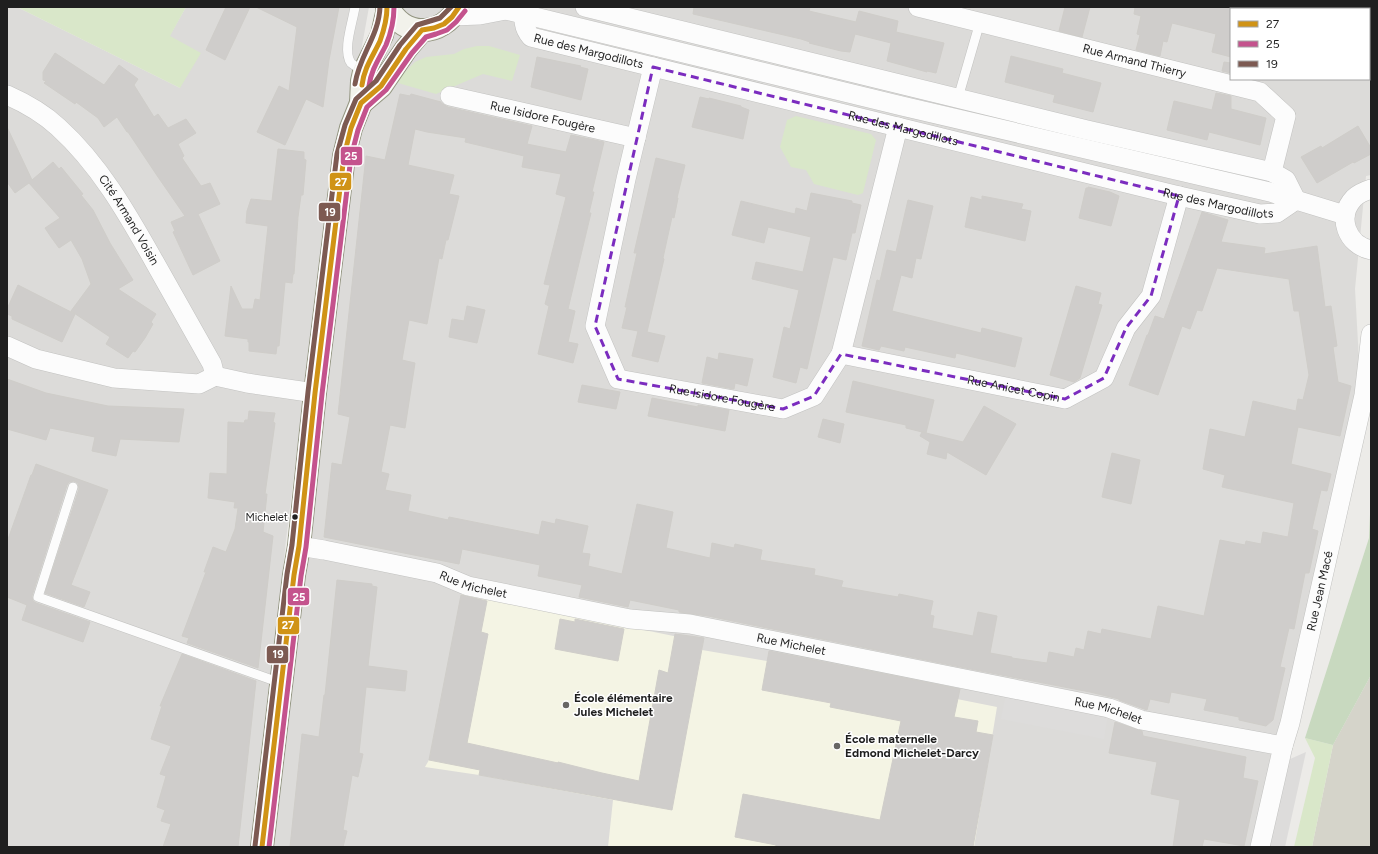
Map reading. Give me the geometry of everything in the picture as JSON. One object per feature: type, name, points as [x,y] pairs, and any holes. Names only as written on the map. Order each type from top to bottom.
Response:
[{"type":"main road","points":[[262,847],[298,546],[314,393],[344,156],[351,128],[361,103],[364,72],[382,35],[388,7]]},
{"type":"main road","points":[[388,7],[400,23],[410,28],[422,30],[434,29],[445,24],[456,11]]},
{"type":"main road","points":[[361,103],[380,86],[406,49],[422,30]]},
{"type":"street","points":[[585,7],[1087,130],[1272,172],[1286,180],[1296,200]]},
{"type":"street","name":"Rue Armand Thierry","points":[[918,7],[1260,92],[1286,116],[1272,172]]},
{"type":"street","name":"Rue des Margodillots","points":[[456,11],[480,15],[514,10],[880,100],[1270,192],[1345,215]]},
{"type":"street","name":"Rue des Margodillots","points":[[514,10],[525,30],[531,37],[1179,196],[1260,214],[1277,213],[1296,200]]},
{"type":"street","name":"Rue Isidore Fougère","points":[[653,67],[595,326],[618,379],[783,409],[814,396],[841,354],[898,127]]},
{"type":"street","name":"Cité Armand Voisin","points":[[7,95],[39,113],[58,126],[79,148],[105,181],[128,215],[201,344],[212,364],[215,376]]},
{"type":"street","name":"Rue Isidore Fougère","points":[[450,96],[636,138]]},
{"type":"street","points":[[1371,189],[1362,192],[1354,198],[1348,206],[1345,215],[1346,228],[1352,240],[1363,248],[1371,250]]},
{"type":"street","name":"Rue Anicet Copin","points":[[841,354],[1065,399],[1104,378],[1126,328],[1151,296],[1179,196]]},
{"type":"street","name":"Rue Jean Macé","points":[[1260,847],[1283,746],[1290,723],[1364,395],[1371,334]]},
{"type":"street","points":[[7,346],[36,359],[114,378],[199,384],[215,376],[247,383],[314,393]]},
{"type":"street","name":"Rue Michelet","points":[[298,546],[437,573],[468,586],[630,619],[690,624],[1109,708],[1141,720],[1283,746]]},
{"type":"lane","points":[[355,7],[347,55],[351,63],[364,72]]},
{"type":"lane","points":[[958,98],[980,22]]},
{"type":"lane","points":[[73,487],[38,596],[281,683]]},
{"type":"highlighted area","points":[[653,67],[1179,196],[1151,296],[1126,328],[1104,378],[1065,399],[841,354],[814,396],[783,409],[618,379],[595,326]]},
{"type":"shaded area","points":[[7,7],[17,7],[180,88],[169,37],[186,7],[369,7],[306,378],[286,540],[255,847],[7,847]]},
{"type":"shaded area","points":[[383,7],[1371,7],[1371,175],[1366,176],[1355,289],[1360,379],[1270,771],[1250,847],[270,847],[353,156]]},
{"type":"shaded area","points":[[462,593],[703,642],[702,650],[767,661],[997,707],[974,847],[608,847],[613,800],[479,775],[425,767],[429,760]]},
{"type":"shaded area","points":[[1371,675],[1371,847],[1312,847],[1333,745]]},
{"type":"shaded area","points":[[1007,688],[1109,708],[1104,739],[1001,719]]},
{"type":"shaded area","points":[[1306,752],[1285,847],[1260,847],[1279,764]]},
{"type":"green space","points":[[17,7],[186,7],[170,36],[201,53],[180,88]]},
{"type":"green space","points":[[477,46],[489,46],[520,55],[512,81],[483,74],[436,94],[398,83],[401,76],[415,62],[426,57],[454,54],[464,49]]},
{"type":"green space","points":[[796,116],[871,134],[876,140],[863,193],[858,195],[814,184],[806,170],[791,167],[780,147],[787,120]]},
{"type":"green space","points":[[1371,491],[1371,675],[1333,745],[1305,738],[1369,538]]},
{"type":"green space","points":[[1305,738],[1333,745],[1312,847],[1294,847],[1315,758]]},
{"type":"building","points":[[226,7],[250,7],[225,60],[206,50]]},
{"type":"building","points":[[256,7],[339,7],[329,60],[323,107],[306,99],[285,145],[257,132],[279,86],[289,91],[297,27]]},
{"type":"building","points":[[694,7],[810,7],[809,11],[856,22],[859,11],[898,21],[896,32],[944,43],[936,73],[927,72],[887,61],[891,43],[855,34],[850,52],[841,51],[809,43],[810,42],[801,39],[693,14]]},
{"type":"building","points":[[1065,7],[1090,7],[1082,37],[1059,31]]},
{"type":"building","points":[[1135,7],[1231,7],[1230,57],[1212,52],[1216,34],[1172,23],[1167,42],[1163,41],[1160,56],[1136,50],[1140,35],[1137,34],[1141,16],[1134,14]]},
{"type":"building","points":[[55,53],[104,85],[119,65],[138,79],[134,85],[154,117],[158,114],[168,128],[186,119],[196,133],[178,144],[184,156],[182,158],[201,186],[210,183],[220,204],[198,214],[220,261],[193,275],[173,232],[175,231],[171,222],[185,216],[117,117],[104,127],[98,118],[76,102],[75,104],[44,83],[46,81],[43,80],[43,72]]},
{"type":"building","points":[[1011,56],[1063,69],[1062,73],[1101,83],[1093,112],[1053,102],[1055,95],[1005,82]]},
{"type":"building","points":[[537,57],[581,66],[580,67],[588,69],[581,100],[531,87]]},
{"type":"building","points":[[1224,62],[1230,63],[1230,73],[1222,71]]},
{"type":"building","points":[[1216,93],[1231,96],[1231,109],[1266,118],[1260,145],[1209,132],[1207,140],[1167,130],[1174,101],[1212,110]]},
{"type":"building","points":[[400,94],[410,96],[411,94],[441,102],[448,107],[532,126],[527,144],[566,152],[571,135],[604,142],[592,192],[594,192],[589,213],[591,213],[568,309],[575,311],[568,342],[578,344],[573,363],[538,354],[549,306],[545,304],[550,285],[544,284],[566,197],[556,194],[561,174],[522,167],[524,156],[465,142],[466,138],[415,129],[408,165],[454,175],[449,194],[459,196],[442,259],[439,258],[427,324],[409,320],[402,360],[415,363],[405,428],[390,425],[381,472],[389,474],[385,490],[411,495],[408,511],[448,520],[449,517],[539,535],[542,521],[555,524],[556,519],[588,526],[582,553],[590,554],[588,566],[622,574],[637,504],[673,512],[666,548],[710,558],[712,543],[734,548],[735,544],[762,550],[760,560],[815,569],[814,575],[843,581],[841,587],[898,597],[899,594],[933,601],[930,615],[934,616],[932,628],[973,636],[978,612],[997,616],[990,653],[1012,658],[1047,663],[1049,652],[1074,657],[1076,648],[1084,650],[1088,631],[1101,634],[1102,629],[1151,639],[1158,606],[1204,616],[1220,540],[1245,545],[1246,541],[1261,544],[1263,532],[1288,537],[1294,503],[1222,487],[1225,475],[1203,469],[1210,429],[1245,437],[1253,401],[1296,411],[1298,399],[1303,400],[1309,375],[1299,311],[1294,311],[1289,279],[1217,268],[1202,311],[1197,310],[1190,329],[1182,326],[1158,395],[1129,385],[1155,316],[1164,319],[1202,212],[1228,220],[1221,242],[1265,248],[1264,254],[1317,246],[1325,307],[1331,306],[1337,346],[1333,347],[1338,382],[1351,386],[1340,436],[1298,427],[1291,464],[1331,474],[1327,491],[1321,490],[1312,529],[1318,531],[1309,573],[1305,573],[1294,629],[1289,628],[1280,667],[1285,668],[1273,720],[1266,726],[1239,720],[1239,717],[1204,710],[1207,699],[1171,692],[1169,703],[1150,699],[1147,710],[1119,699],[1090,692],[708,616],[679,612],[679,610],[630,600],[628,607],[579,597],[582,585],[538,576],[540,565],[462,549],[459,564],[324,537],[332,463],[342,465],[350,417],[338,414],[366,156],[385,160]]},
{"type":"building","points":[[700,97],[741,106],[749,110],[743,139],[692,127]]},
{"type":"building","points":[[1358,126],[1371,148],[1371,154],[1354,163],[1353,162],[1317,183],[1301,157],[1321,146],[1322,148]]},
{"type":"building","points":[[7,127],[32,180],[53,162],[59,169],[61,167],[83,194],[81,195],[93,210],[110,243],[133,280],[118,289],[156,314],[151,322],[153,324],[145,338],[135,352],[133,351],[128,358],[106,344],[110,337],[71,311],[91,284],[82,259],[71,240],[59,248],[45,228],[60,218],[29,183],[15,193],[7,182]]},
{"type":"building","points":[[278,149],[304,152],[304,159],[306,160],[303,195],[301,195],[298,217],[294,274],[292,283],[285,282],[279,346],[277,346],[276,354],[249,351],[248,339],[225,336],[231,286],[242,309],[253,309],[255,299],[260,300],[268,226],[246,223],[247,211],[251,199],[272,201]]},
{"type":"building","points":[[656,158],[685,165],[647,332],[665,336],[658,362],[632,356],[638,331],[622,328],[637,253],[634,253]]},
{"type":"building","points":[[1088,187],[1110,192],[1119,196],[1111,226],[1079,218],[1086,188]]},
{"type":"building","points":[[811,193],[852,201],[852,203],[861,205],[855,233],[852,233],[846,260],[833,257],[807,369],[800,367],[796,383],[773,377],[784,327],[790,329],[799,290],[752,279],[756,262],[803,272],[811,237],[768,227],[764,243],[732,235],[741,201],[795,214],[796,208],[807,211]]},
{"type":"building","points":[[982,196],[1023,204],[1021,209],[1031,211],[1025,241],[965,227],[971,197],[982,200]]},
{"type":"building","points":[[908,200],[933,206],[921,259],[916,258],[912,278],[901,275],[892,311],[981,333],[982,328],[1022,338],[1015,367],[956,353],[955,358],[905,347],[904,351],[881,346],[879,350],[862,346],[877,280],[880,281],[887,250],[896,252]]},
{"type":"building","points":[[18,285],[75,314],[62,342],[12,319],[12,316],[7,314],[7,309]]},
{"type":"building","points":[[1076,286],[1101,293],[1098,304],[1102,305],[1080,378],[1074,382],[1050,375]]},
{"type":"building","points":[[467,306],[485,310],[477,343],[449,337],[452,319],[464,321]]},
{"type":"building","points":[[719,353],[753,359],[747,386],[735,383],[734,389],[702,383],[707,357],[718,360]]},
{"type":"building","points":[[7,379],[46,393],[108,406],[184,409],[179,442],[120,439],[116,456],[92,451],[95,437],[50,428],[46,440],[7,429]]},
{"type":"building","points":[[853,381],[934,400],[926,433],[906,428],[906,425],[846,412]]},
{"type":"building","points":[[582,385],[620,392],[616,409],[578,402]]},
{"type":"building","points":[[652,398],[698,407],[698,405],[729,410],[725,431],[648,416]]},
{"type":"building","points":[[984,406],[1016,424],[986,475],[947,452],[946,459],[927,454],[930,442],[920,436],[922,432],[963,442]]},
{"type":"building","points":[[249,411],[275,413],[273,422],[275,423],[265,494],[267,494],[263,532],[273,536],[258,668],[187,643],[189,638],[182,636],[206,572],[204,572],[213,547],[226,552],[235,529],[238,508],[234,508],[235,502],[208,498],[210,473],[227,474],[228,422],[244,423],[245,420],[248,420]]},
{"type":"building","points":[[823,419],[844,424],[840,443],[818,437]]},
{"type":"building","points":[[1112,453],[1140,460],[1131,504],[1102,497]]},
{"type":"building","points":[[36,464],[108,490],[71,585],[90,592],[84,607],[45,593],[79,489],[78,483],[74,481],[69,482],[67,485],[32,596],[33,601],[36,603],[90,622],[83,642],[22,620],[27,605],[7,597],[7,542]]},
{"type":"building","points":[[337,580],[372,584],[372,586],[377,587],[368,666],[407,671],[405,691],[366,687],[359,753],[363,754],[358,777],[352,775],[343,830],[347,831],[343,847],[290,847],[302,734],[319,737]]},
{"type":"building","points":[[461,595],[487,601],[481,632],[488,634],[467,743],[639,781],[659,670],[668,673],[675,634],[704,638],[672,810],[479,775],[480,770],[429,760]]},
{"type":"building","points":[[560,619],[575,622],[575,619],[624,629],[618,661],[555,649]]},
{"type":"building","points":[[769,651],[960,689],[954,717],[978,721],[976,732],[993,735],[973,847],[776,847],[776,845],[735,837],[743,794],[880,820],[901,721],[830,707],[831,703],[762,690]]},
{"type":"building","points":[[182,654],[256,681],[238,847],[163,847],[171,824],[161,821],[165,810],[157,807],[166,776],[160,774],[171,746],[151,739],[162,706],[160,706]]},
{"type":"building","points":[[1115,722],[1142,731],[1143,736],[1246,757],[1243,778],[1258,781],[1244,846],[1204,839],[1202,847],[1173,847],[1180,800],[1151,794],[1157,762],[1109,753]]},
{"type":"transit line","name":"19","points":[[355,84],[360,64],[373,37],[379,17],[380,7]]},
{"type":"transit line","name":"27","points":[[362,85],[367,68],[383,33],[387,7]]},
{"type":"transit line","name":"25","points":[[369,86],[373,70],[389,36],[393,22],[394,7]]},
{"type":"transit line","name":"19","points":[[255,846],[287,574],[292,545],[308,392],[337,154],[345,125],[356,99],[376,81],[400,45],[417,25],[440,18],[451,7]]},
{"type":"transit line","name":"27","points":[[262,847],[294,575],[299,546],[315,393],[344,156],[351,128],[361,103],[381,86],[406,49],[422,30],[434,28],[444,24],[452,17],[459,7]]},
{"type":"transit line","name":"25","points":[[269,847],[301,576],[306,547],[322,394],[351,157],[358,130],[367,107],[386,90],[412,53],[426,37],[447,30],[465,11]]},
{"type":"place","name":"Michelet","points":[[295,517]]},
{"type":"place","name":"École élémentaire Jules Michelet","points":[[566,705]]},
{"type":"place","name":"École maternelle Edmond Michelet-Darcy","points":[[837,746]]}]
